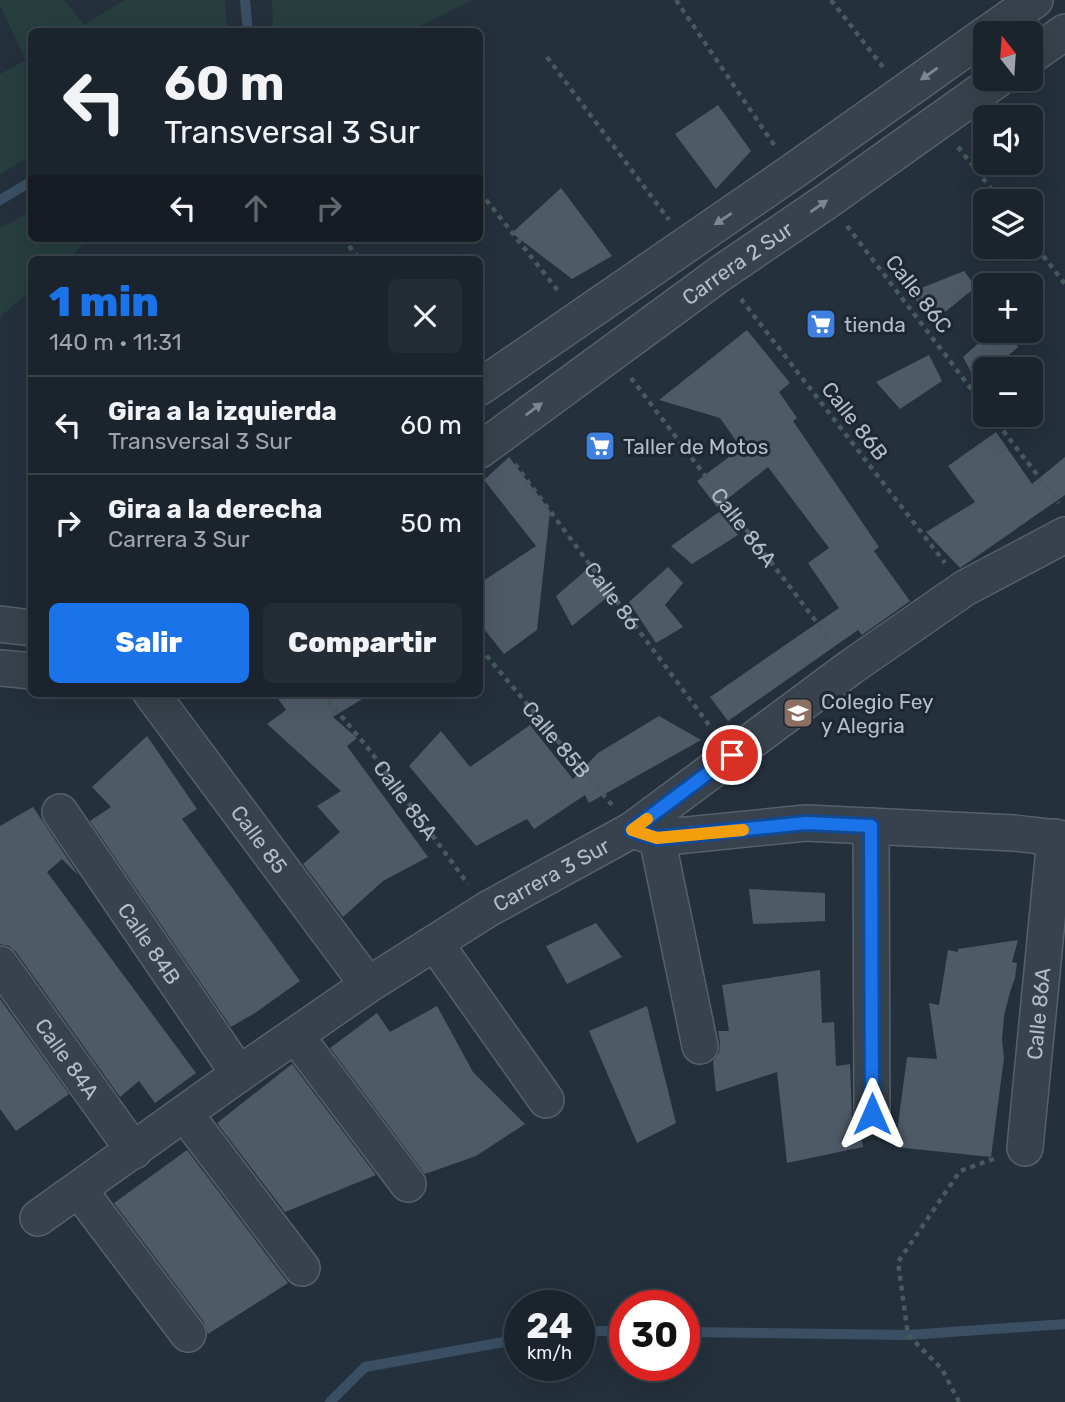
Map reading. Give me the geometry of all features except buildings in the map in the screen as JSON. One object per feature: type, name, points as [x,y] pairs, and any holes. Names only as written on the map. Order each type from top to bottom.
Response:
[{"type":"street","name":"Carrera 2 Sur","points":[[1005,21],[1035,0]]},
{"type":"street","points":[[1043,48],[1065,32]]},
{"type":"street","name":"Carrera 2 Sur","points":[[483,385],[973,43]]},
{"type":"street","name":"Carrera 2 Sur","points":[[488,444],[721,273],[981,91]]},
{"type":"street","points":[[758,195],[785,230]]},
{"type":"street","name":"Carrera 3 Sur","points":[[38,1219],[368,985],[488,909],[645,834],[732,755],[851,667],[965,588],[1065,534]]},
{"type":"street","points":[[0,624],[28,628]]},
{"type":"street","points":[[0,668],[28,671]]},
{"type":"street","name":"Calle 85","points":[[154,697],[368,985]]},
{"type":"street","name":"Calle 84B","points":[[60,812],[239,1074]]},
{"type":"street","points":[[700,1046],[645,834],[806,823],[1014,833],[1060,838]]},
{"type":"street","points":[[871,826],[872,1114]]},
{"type":"street","name":"Calle 86A","points":[[1025,1148],[1060,838]]},
{"type":"street","points":[[435,943],[546,1100]]},
{"type":"street","name":"Calle 84A","points":[[0,964],[134,1151]]},
{"type":"street","points":[[296,1036],[408,1184]]},
{"type":"street","points":[[185,1114],[302,1268]]},
{"type":"street","points":[[79,1190],[188,1334]]},
{"type":"path","points":[[676,0],[792,172]]},
{"type":"path","points":[[831,0],[903,93]]},
{"type":"path","points":[[547,57],[687,243]]},
{"type":"path","points":[[939,121],[992,189]]},
{"type":"path","points":[[483,196],[579,318]]},
{"type":"path","name":"Calle 86C","points":[[827,201],[973,391]]},
{"type":"path","points":[[346,242],[357,256]]},
{"type":"path","points":[[1043,256],[1065,284]]},
{"type":"path","name":"Calle 86B","points":[[721,273],[965,588]]},
{"type":"path","name":"Calle 86A","points":[[612,352],[851,667]]},
{"type":"path","points":[[1000,427],[1065,511]]},
{"type":"path","name":"Calle 86","points":[[488,444],[732,755]]},
{"type":"path","name":"Calle 85B","points":[[483,651],[645,834]]},
{"type":"path","name":"Calle 85A","points":[[325,697],[368,748],[488,909]]},
{"type":"path","points":[[958,1402],[942,1369],[908,1335],[898,1262],[960,1171],[1025,1148]]},
{"type":"green space","points":[[0,0],[64,0],[84,25],[124,0],[225,0],[227,28],[28,28],[28,158],[0,174],[0,74],[26,60],[0,6]]},
{"type":"green space","points":[[272,0],[473,0],[416,28],[273,28]]},
{"type":"green space","points":[[28,213],[28,242],[86,242],[70,256],[28,256],[28,293],[0,317],[0,228]]},
{"type":"waterway","points":[[245,0],[248,28]]},
{"type":"waterway","points":[[0,200],[28,183]]},
{"type":"waterway","points":[[700,1332],[908,1335],[1065,1324]]},
{"type":"waterway","points":[[595,1331],[609,1331]]},
{"type":"waterway","points":[[330,1402],[365,1367],[504,1342]]},
{"type":"slow traffic","points":[[647,819],[632,830],[657,838],[743,830]]},
{"type":"place","name":"tienda","points":[[821,324]]},
{"type":"place","name":"Taller de Motos","points":[[600,446]]},
{"type":"place","name":"Colegio Fey y Alegria","points":[[798,713]]},
{"type":"route","points":[[732,755],[632,830],[657,838],[806,823],[871,826],[872,1114]]}]
